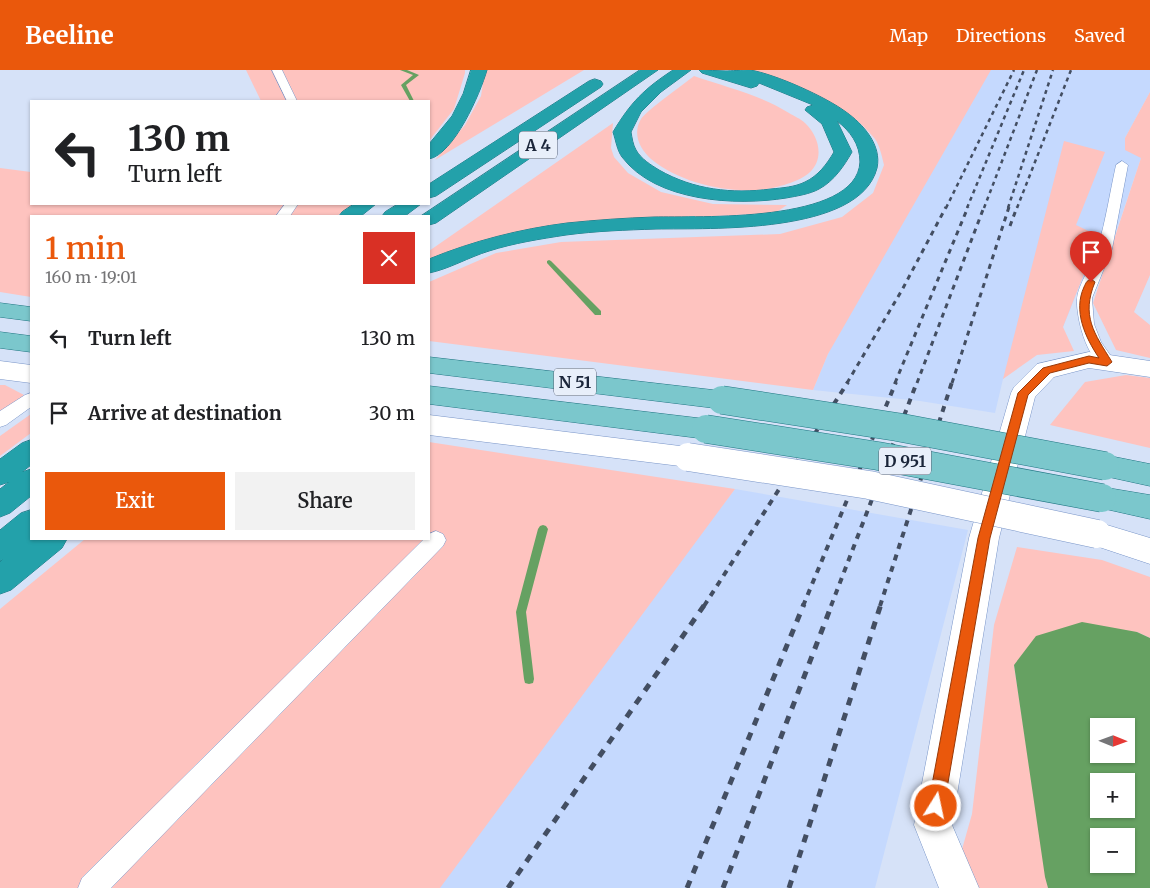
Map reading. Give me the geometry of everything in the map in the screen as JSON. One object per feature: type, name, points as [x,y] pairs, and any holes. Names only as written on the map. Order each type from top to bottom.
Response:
[{"type":"highway","points":[[430,153],[461,118],[474,90],[479,70]]},
{"type":"highway","points":[[676,75],[655,90],[634,110],[622,132],[628,153],[647,171],[681,186],[723,196],[774,194],[810,187],[834,168],[843,152],[828,121],[805,104],[781,94],[707,70]]},
{"type":"highway","points":[[430,267],[483,247],[531,235],[585,227],[747,221],[788,217],[825,207],[856,189],[869,167],[868,146],[857,129],[834,111],[808,96],[734,70]]},
{"type":"highway","name":"A 4","points":[[430,217],[649,71]]},
{"type":"highway","name":"A 4","points":[[430,191],[610,75]]},
{"type":"highway","points":[[350,215],[365,205]]},
{"type":"highway","points":[[394,215],[409,205]]},
{"type":"highway","points":[[0,474],[30,451]]},
{"type":"highway","points":[[0,504],[30,481]]},
{"type":"highway","points":[[0,548],[30,523]]},
{"type":"highway","points":[[0,580],[51,540]]},
{"type":"main road","points":[[0,310],[30,314]]},
{"type":"main road","points":[[0,340],[30,344]]},
{"type":"main road","name":"N 51","points":[[430,364],[722,400],[897,427],[1150,475]]},
{"type":"main road","name":"D 951","points":[[430,395],[706,429],[925,465],[1150,508]]},
{"type":"street","points":[[959,888],[933,825],[984,538],[1023,393],[1046,370],[1089,360],[1150,369]]},
{"type":"street","points":[[0,370],[30,374]]},
{"type":"street","points":[[430,425],[688,457],[869,485],[1097,534],[1150,551]]},
{"type":"lane","points":[[277,70],[292,100]]},
{"type":"lane","points":[[1107,362],[1094,344],[1086,324],[1084,298],[1105,249],[1122,165]]},
{"type":"lane","points":[[0,420],[30,400]]},
{"type":"lane","points":[[92,888],[436,540]]},
{"type":"shaded area","points":[[246,70],[465,70],[454,109],[430,140],[430,100],[261,100]]},
{"type":"shaded area","points":[[485,70],[584,70],[435,160],[465,125],[481,96]]},
{"type":"shaded area","points":[[747,70],[991,70],[828,354],[813,390],[430,341],[430,282],[496,253],[561,242],[780,234],[842,217],[873,193],[884,165],[877,142],[848,113],[816,95],[782,81]]},
{"type":"shaded area","points":[[967,70],[1150,70],[1150,92],[1125,138],[1141,158],[1110,250],[1096,246],[1063,327],[1003,379],[995,413],[920,401],[813,390],[828,354]]},
{"type":"shaded area","points":[[694,76],[766,101],[803,122],[810,128],[817,141],[818,154],[814,167],[804,177],[783,185],[761,190],[742,190],[700,184],[662,167],[651,159],[644,151],[637,136],[638,125],[641,119],[657,104]]},
{"type":"shaded area","points":[[1150,92],[1150,275],[1134,312],[1150,325],[1150,358],[1116,350],[1093,303],[1141,158],[1125,150],[1125,138]]},
{"type":"shaded area","points":[[613,123],[611,148],[614,157],[628,173],[661,192],[713,204],[787,205],[775,213],[558,224],[430,259],[430,250]]},
{"type":"shaded area","points":[[1064,141],[1105,152],[1076,225],[1099,236],[1063,327],[1074,351],[1037,355],[1003,379]]},
{"type":"shaded area","points":[[0,168],[30,172],[30,205],[352,205],[338,215],[30,215],[30,297],[0,292]]},
{"type":"shaded area","points":[[1126,375],[1150,378],[1150,448],[1050,425],[1085,382]]},
{"type":"shaded area","points":[[0,385],[5,385],[24,395],[0,414]]},
{"type":"shaded area","points":[[30,415],[30,434],[0,456],[0,436]]},
{"type":"shaded area","points":[[430,442],[735,489],[440,888],[0,888],[0,609],[84,540],[430,540]]},
{"type":"shaded area","points":[[735,489],[968,530],[875,888],[57,888],[696,540]]},
{"type":"shaded area","points":[[1017,547],[1102,560],[1150,577],[1150,638],[1137,632],[1014,665],[1048,888],[951,888],[972,814],[994,625]]},
{"type":"shaded area","points":[[1082,622],[1137,632],[1150,638],[1150,888],[1048,888],[1014,665],[1036,636]]},
{"type":"waterway","points":[[402,70],[417,75],[403,85],[411,100]]},
{"type":"waterway","points":[[549,262],[598,313]]},
{"type":"waterway","points":[[529,679],[521,612],[543,529]]},
{"type":"railway","points":[[946,208],[1014,70]]},
{"type":"railway","points":[[967,208],[1024,70]]},
{"type":"railway","points":[[984,208],[1037,70]]},
{"type":"railway","points":[[1008,208],[1053,70]]},
{"type":"railway","points":[[1017,208],[1071,70]]},
{"type":"railway","points":[[847,383],[902,290],[946,207]]},
{"type":"railway","points":[[895,383],[968,207]]},
{"type":"railway","points":[[917,383],[984,207]]},
{"type":"railway","points":[[952,383],[1009,207]]},
{"type":"railway","points":[[1010,226],[1017,207]]},
{"type":"railway","points":[[704,606],[848,382]]},
{"type":"railway","points":[[803,606],[896,382]]},
{"type":"railway","points":[[831,606],[917,382]]},
{"type":"railway","points":[[880,606],[952,382]]},
{"type":"railway","points":[[508,888],[705,604]]},
{"type":"railway","points":[[687,888],[804,604]]},
{"type":"railway","points":[[723,888],[832,604]]},
{"type":"railway","points":[[789,888],[881,604]]},
{"type":"route","points":[[936,806],[984,538],[1023,393],[1046,370],[1089,360],[1107,362],[1094,344],[1086,324],[1084,298],[1091,282]]}]
